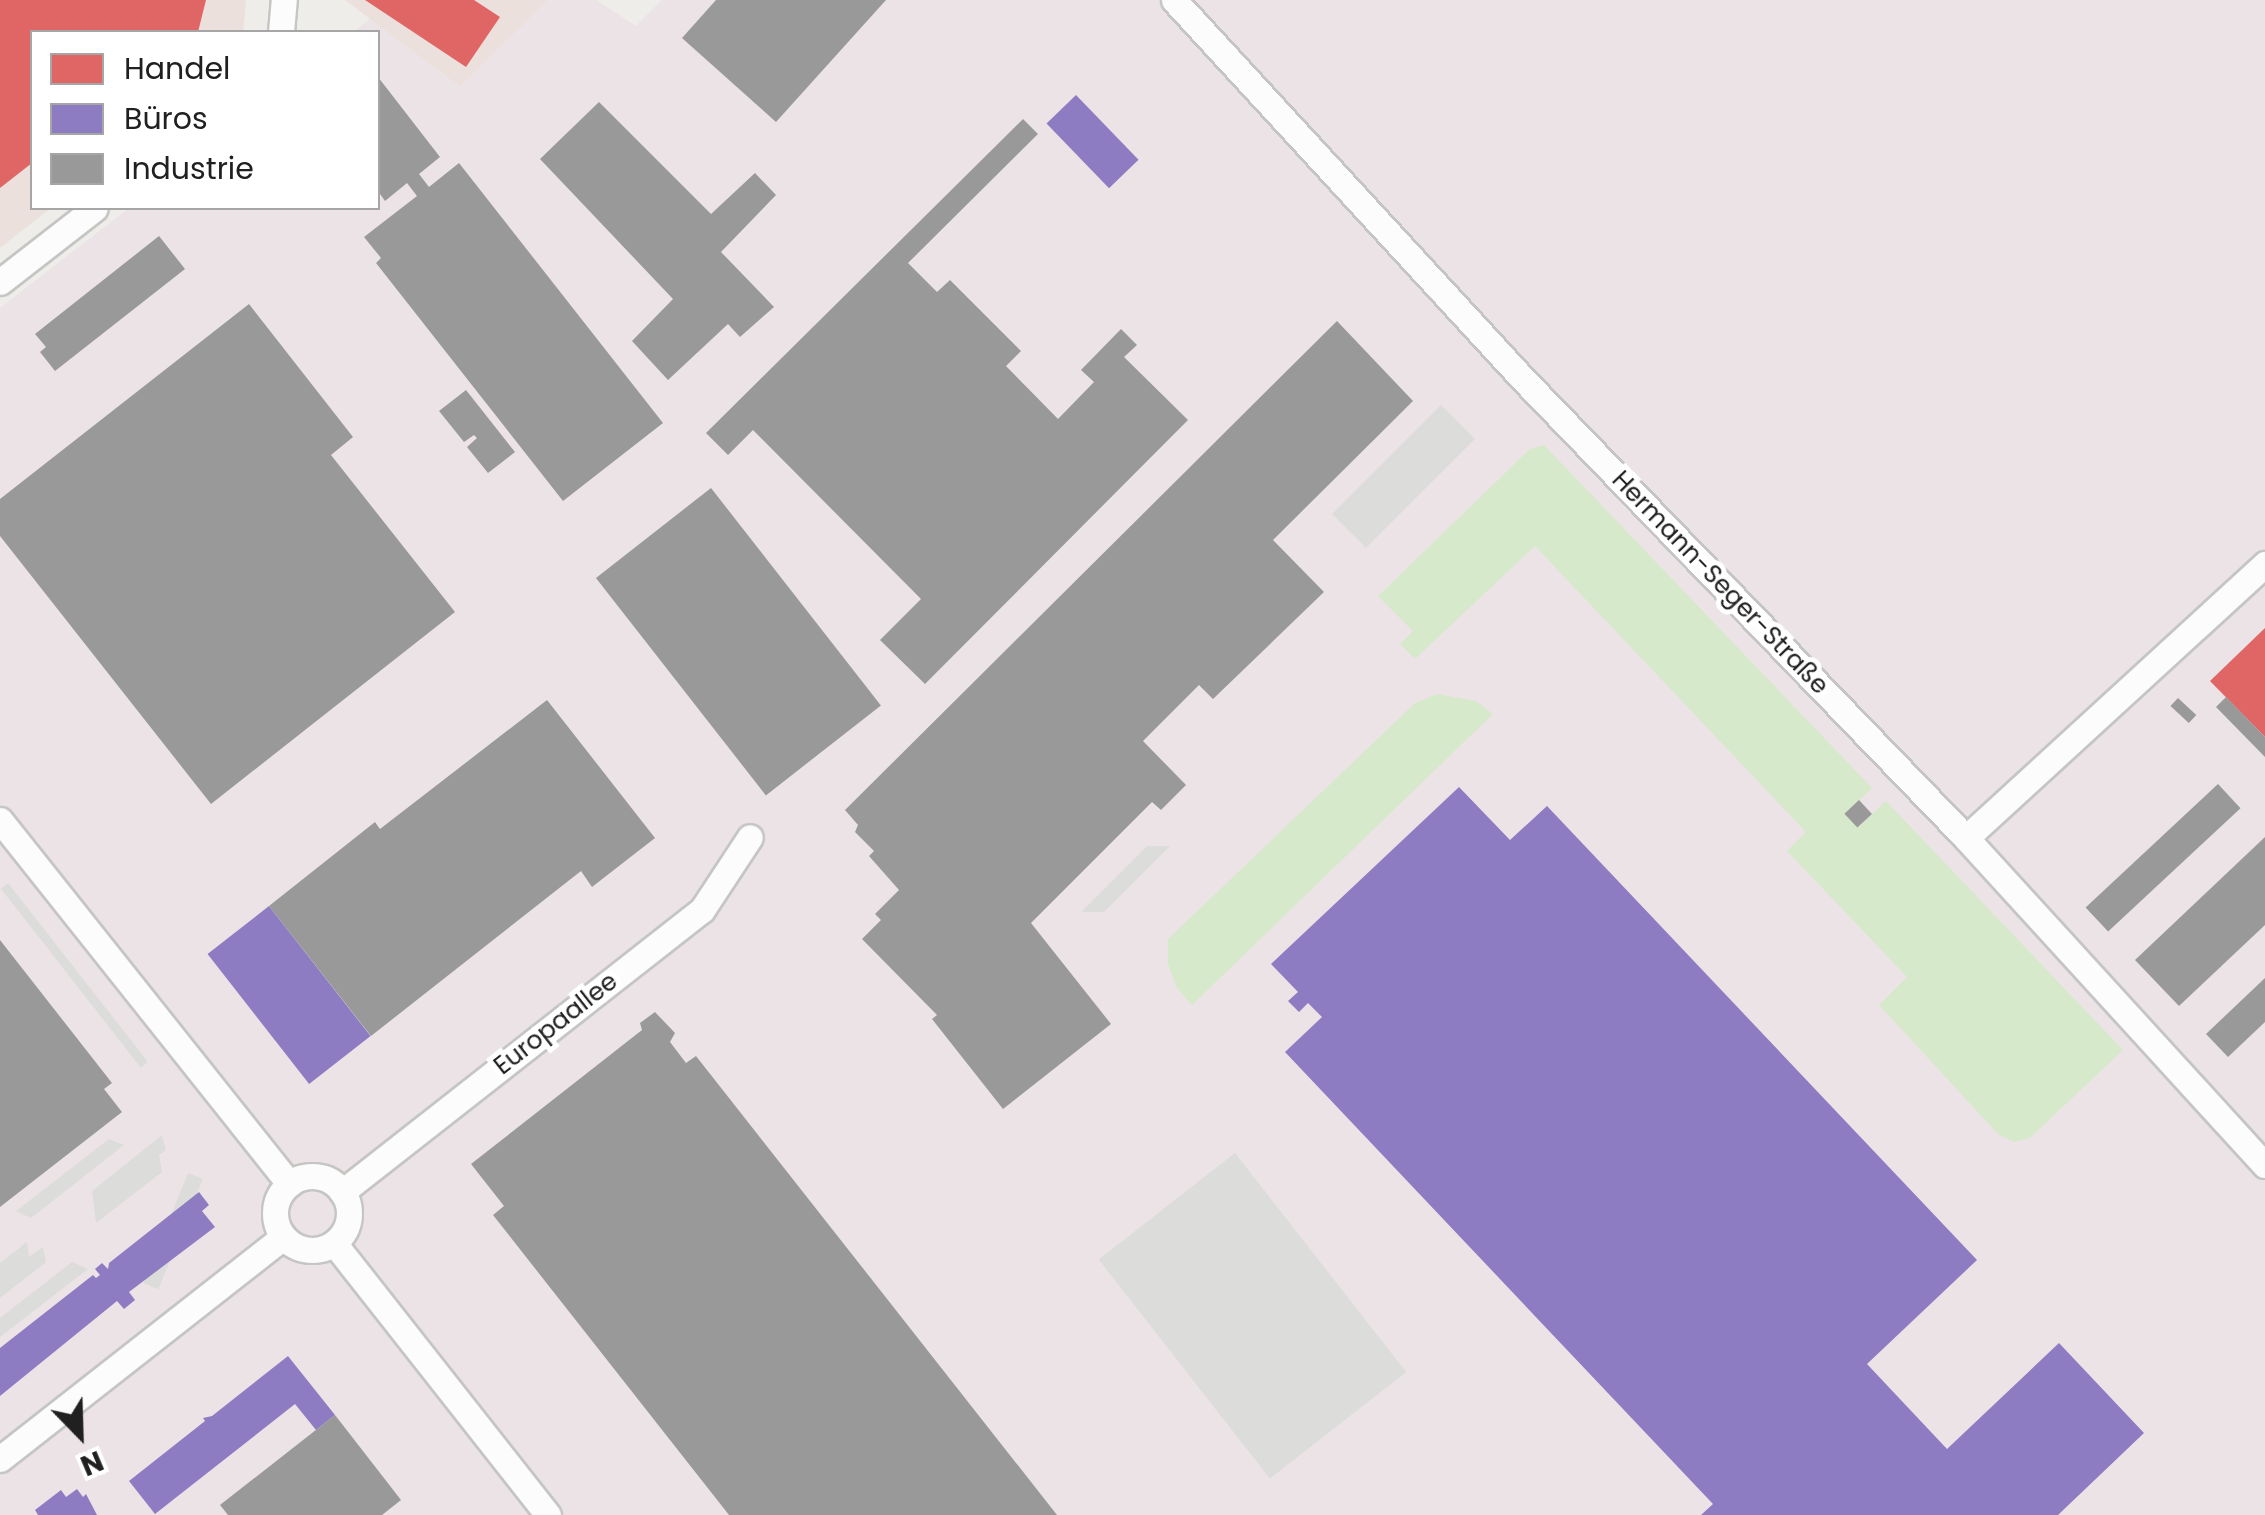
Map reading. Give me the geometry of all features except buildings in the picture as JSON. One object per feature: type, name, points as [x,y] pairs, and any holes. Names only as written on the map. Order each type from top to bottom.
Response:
[{"type":"street","points":[[281,30],[284,0]]},
{"type":"street","name":"Hermann-Seger-Straße","points":[[1174,0],[1521,377],[1966,838],[2265,1166]]},
{"type":"street","points":[[0,282],[92,210]]},
{"type":"street","points":[[1966,838],[2265,564]]},
{"type":"street","points":[[0,820],[290,1184]]},
{"type":"street","name":"Europaallee","points":[[342,1192],[702,910],[750,837]]},
{"type":"street","points":[[315,1176],[342,1192],[348,1220],[334,1243],[308,1250],[283,1237],[275,1210],[290,1184],[315,1176]]},
{"type":"street","points":[[0,1460],[283,1237]]},
{"type":"street","points":[[334,1243],[548,1515]]},
{"type":"shaded area","points":[[0,0],[246,0],[243,30],[30,30],[30,210],[48,210],[0,248]]},
{"type":"shaded area","points":[[345,0],[548,0],[460,87]]},
{"type":"shaded area","points":[[548,0],[596,0],[636,26],[662,0],[2265,0],[2265,1515],[0,1515],[0,308],[126,210],[380,210],[380,30],[356,30],[370,19],[460,87]]},
{"type":"shaded area","points":[[1441,405],[1475,439],[1366,548],[1332,514]]},
{"type":"shaded area","points":[[1147,846],[1170,846],[1104,912],[1081,912]]},
{"type":"shaded area","points":[[8,883],[148,1062],[141,1067],[1,889]]},
{"type":"shaded area","points":[[162,1135],[166,1150],[159,1155],[162,1172],[96,1223],[92,1191]]},
{"type":"shaded area","points":[[109,1139],[124,1145],[31,1218],[16,1211]]},
{"type":"shaded area","points":[[1235,1153],[1406,1372],[1270,1479],[1099,1260]]},
{"type":"shaded area","points":[[188,1173],[203,1179],[158,1289],[143,1283]]},
{"type":"shaded area","points":[[27,1242],[29,1257],[43,1247],[46,1262],[0,1298],[0,1263]]},
{"type":"shaded area","points":[[72,1262],[88,1269],[0,1337],[0,1318]]},
{"type":"green space","points":[[1544,445],[1872,788],[1845,814],[1858,827],[1886,801],[2123,1050],[2030,1138],[2014,1142],[1998,1134],[1879,1005],[1907,977],[1787,851],[1806,832],[1535,546],[1415,659],[1400,644],[1413,631],[1378,596],[1530,449]]},
{"type":"green space","points":[[1437,694],[1476,701],[1493,714],[1192,1005],[1177,988],[1168,964],[1168,939],[1415,703]]}]
